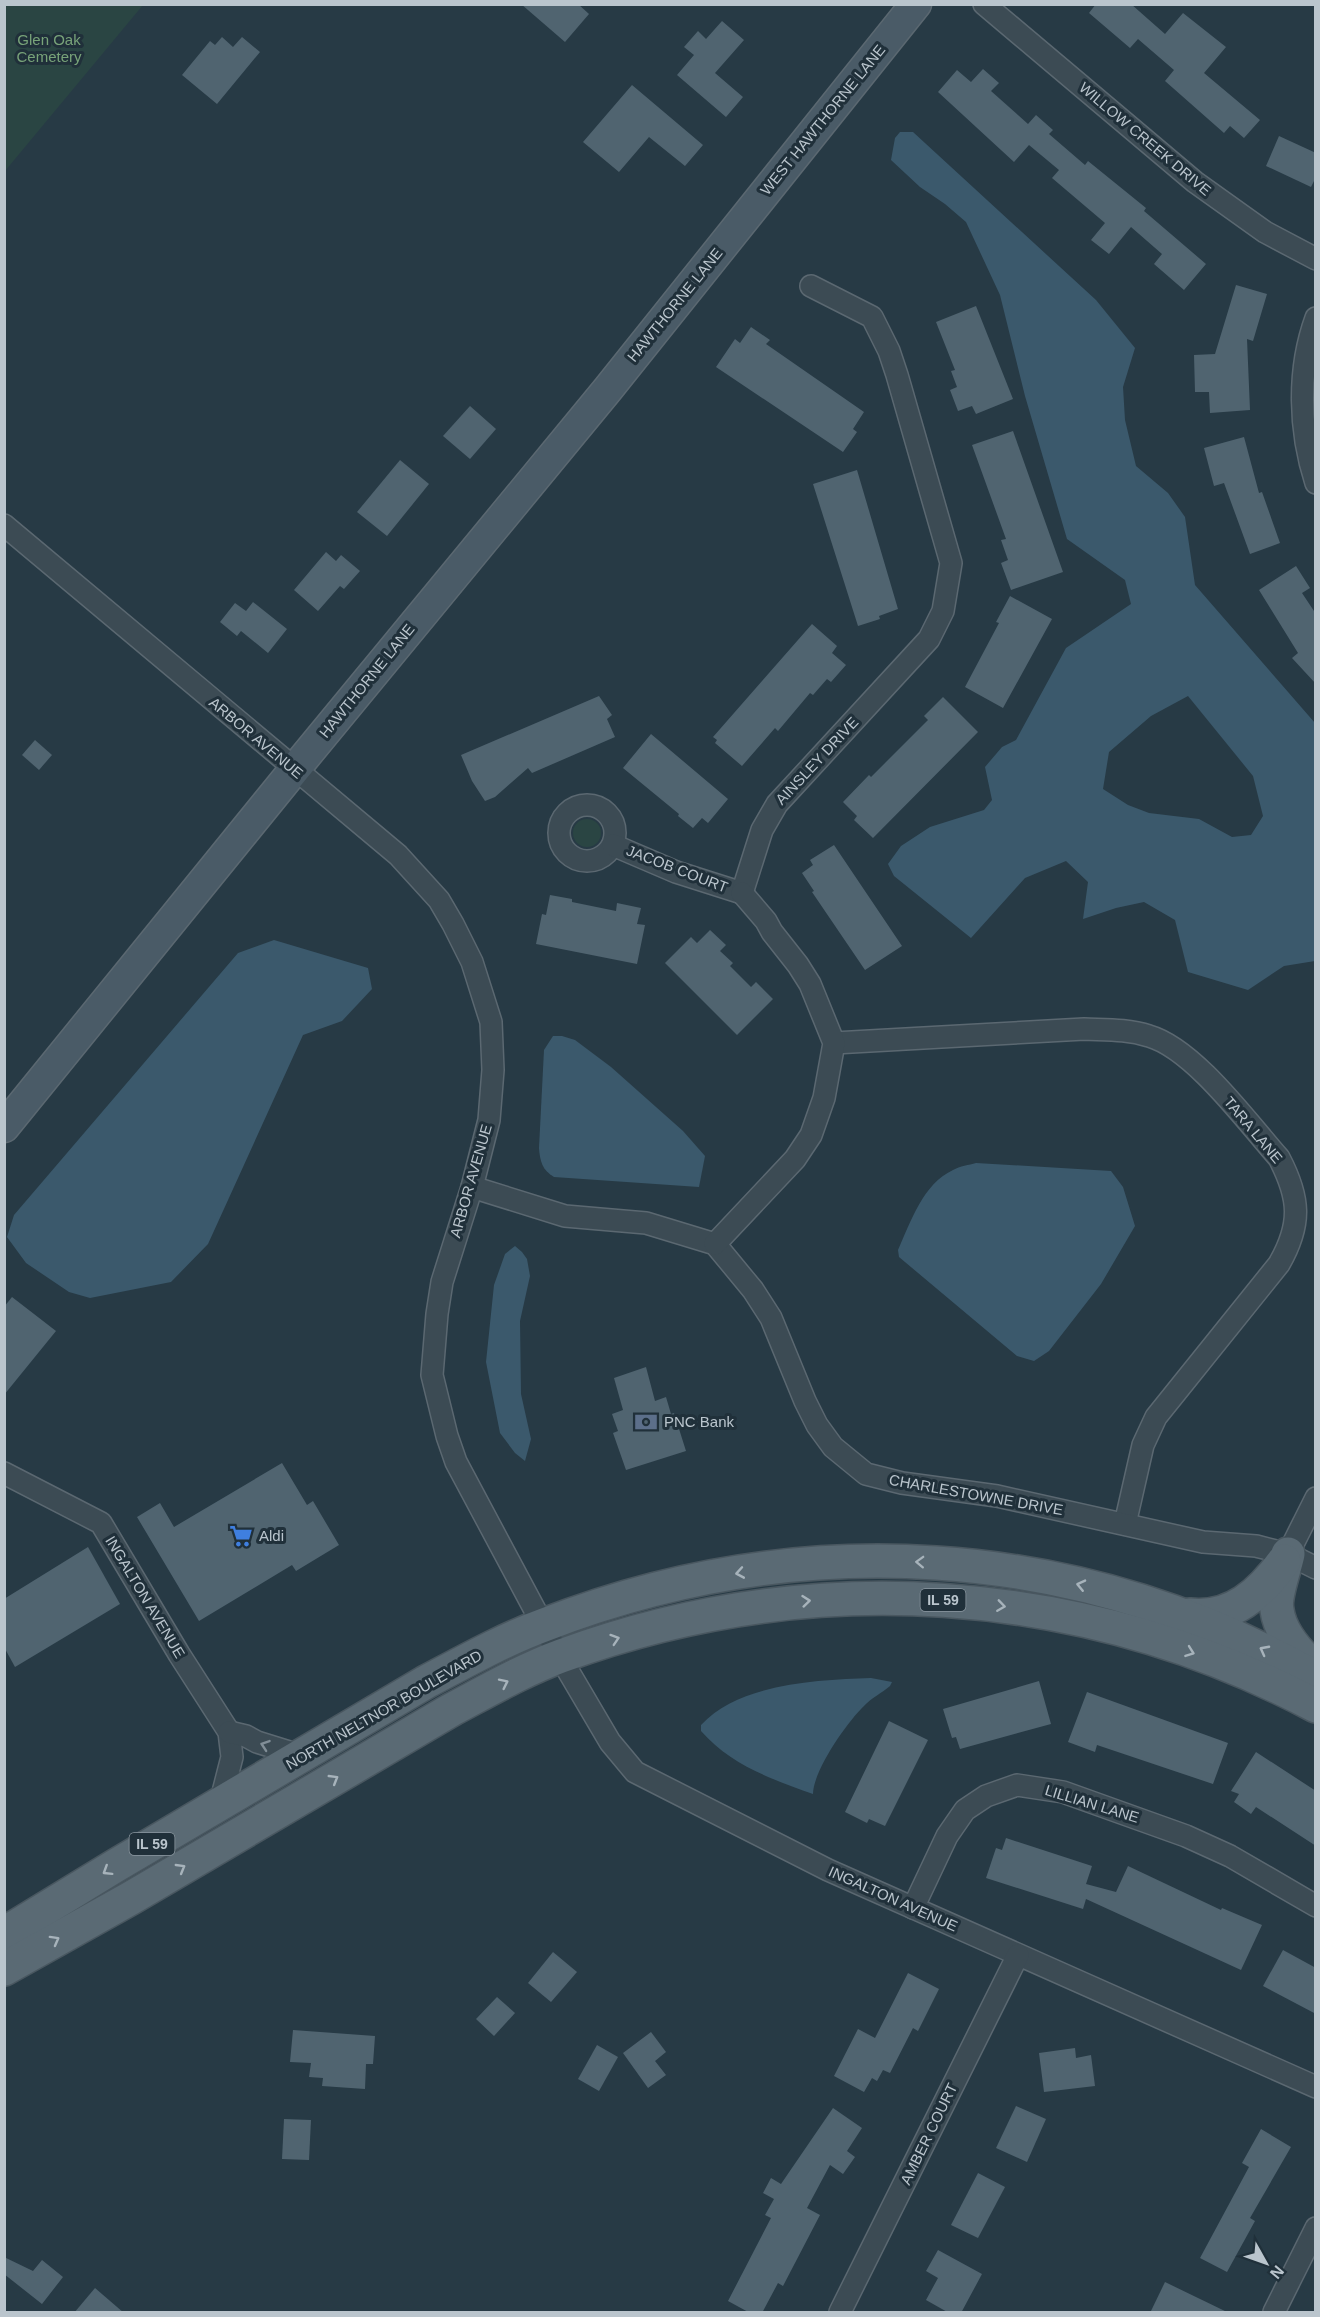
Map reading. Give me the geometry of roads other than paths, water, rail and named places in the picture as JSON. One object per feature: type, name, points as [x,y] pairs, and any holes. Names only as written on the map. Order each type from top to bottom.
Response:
[{"type":"main road","name":"NORTH NELTNOR BOULEVARD","points":[[4,1934],[426,1682],[542,1625],[600,1605],[691,1581],[793,1566],[882,1561],[959,1564],[1018,1571],[1128,1596],[1185,1615],[1243,1639],[1316,1678]]},
{"type":"main road","points":[[1185,1615],[1202,1617],[1242,1605],[1268,1583],[1302,1561]]},
{"type":"main road","points":[[1302,1561],[1276,1608],[1282,1627],[1293,1645],[1316,1669]]},
{"type":"main road","name":"IL 59","points":[[4,1969],[141,1892],[451,1710],[560,1657],[632,1633],[718,1613],[826,1598],[899,1597],[976,1602],[1020,1608],[1076,1618],[1148,1637],[1250,1675],[1316,1706]]},
{"type":"street","name":"WEST HAWTHORNE LANE","points":[[731,235],[916,4]]},
{"type":"street","name":"WILLOW CREEK DRIVE","points":[[984,4],[1195,182],[1265,232],[1316,259]]},
{"type":"street","name":"HAWTHORNE LANE","points":[[4,1127],[608,389],[731,235]]},
{"type":"street","name":"AINSLEY DRIVE","points":[[742,893],[762,830],[777,804],[929,639],[943,611],[951,563],[897,375],[880,330],[872,317],[811,286]]},
{"type":"street","points":[[1316,318],[1304,378],[1302,425],[1316,483]]},
{"type":"street","name":"ARBOR AVENUE","points":[[4,525],[398,855],[439,900],[472,962],[491,1022],[493,1070],[489,1120],[472,1187],[442,1282],[432,1375],[456,1462],[542,1625]]},
{"type":"street","name":"JACOB COURT","points":[[613,845],[676,872],[742,893]]},
{"type":"street","points":[[472,1187],[565,1216],[646,1223],[715,1244],[795,1159],[811,1135],[824,1098],[834,1043],[810,984],[798,964],[742,893]]},
{"type":"street","name":"TARA LANE","points":[[834,1043],[1084,1029],[1125,1030],[1150,1036],[1178,1050],[1199,1067],[1279,1158],[1287,1173],[1297,1205],[1287,1250],[1279,1264],[1156,1417],[1143,1445],[1125,1524]]},
{"type":"street","name":"CHARLESTOWNE DRIVE","points":[[715,1244],[753,1290],[771,1317],[817,1425],[833,1446],[866,1474],[902,1483],[998,1496],[1203,1542],[1256,1546],[1302,1561]]},
{"type":"street","name":"INGALTON AVENUE","points":[[4,1473],[101,1523],[179,1654],[229,1732],[232,1757],[220,1804]]},
{"type":"street","points":[[1302,1561],[1316,1498]]},
{"type":"street","name":"INGALTON AVENUE","points":[[542,1625],[610,1742],[635,1772],[828,1870],[1316,2087]]},
{"type":"street","points":[[229,1732],[302,1756]]},
{"type":"street","name":"LILLIAN LANE","points":[[914,1908],[947,1836],[965,1810],[986,1796],[1017,1785],[1063,1792],[1186,1836],[1230,1856],[1316,1906]]},
{"type":"street","name":"AMBER COURT","points":[[840,2313],[1018,1954]]},
{"type":"street","points":[[1274,2313],[1316,2228]]},
{"type":"water","points":[[900,132],[913,132],[1096,300],[1135,348],[1123,387],[1125,420],[1136,466],[1168,493],[1185,517],[1195,585],[1315,723],[1315,961],[1284,966],[1248,990],[1188,972],[1175,920],[1144,902],[1083,919],[1088,882],[1066,861],[1025,878],[971,938],[894,876],[888,864],[901,846],[930,827],[984,810],[992,800],[985,767],[1002,747],[1016,740],[1066,648],[1131,604],[1125,580],[1067,539],[1025,396],[1000,295],[966,222],[920,187],[891,160],[895,138]],"holes":[[[1188,696],[1253,776],[1263,816],[1251,835],[1232,837],[1199,819],[1149,813],[1128,805],[1103,789],[1109,752],[1151,716]]]},
{"type":"water","points":[[274,940],[368,968],[372,989],[342,1021],[303,1035],[208,1244],[171,1282],[90,1298],[69,1292],[26,1263],[7,1237],[14,1215],[238,953]]},
{"type":"water","points":[[553,1036],[575,1040],[611,1067],[683,1131],[705,1156],[699,1187],[554,1177],[544,1168],[539,1148],[544,1050]]},
{"type":"water","points":[[976,1163],[1111,1171],[1123,1187],[1135,1226],[1101,1284],[1049,1351],[1034,1361],[1017,1356],[899,1257],[898,1250],[913,1216],[934,1184],[956,1169]]},
{"type":"water","points":[[515,1246],[527,1259],[530,1276],[520,1321],[521,1394],[531,1439],[525,1461],[515,1453],[500,1433],[486,1362],[494,1285],[505,1254]]},
{"type":"water","points":[[871,1678],[892,1682],[857,1713],[840,1735],[819,1773],[813,1794],[752,1770],[725,1753],[701,1731],[701,1725],[717,1711],[758,1692],[781,1686],[828,1680]]},
{"type":"place","name":"PNC Bank","points":[[646,1422]]},
{"type":"place","name":"Aldi","points":[[241,1536]]},
{"type":"park label","name":"Glen Oak Cemetery","points":[[49,48]]}]
